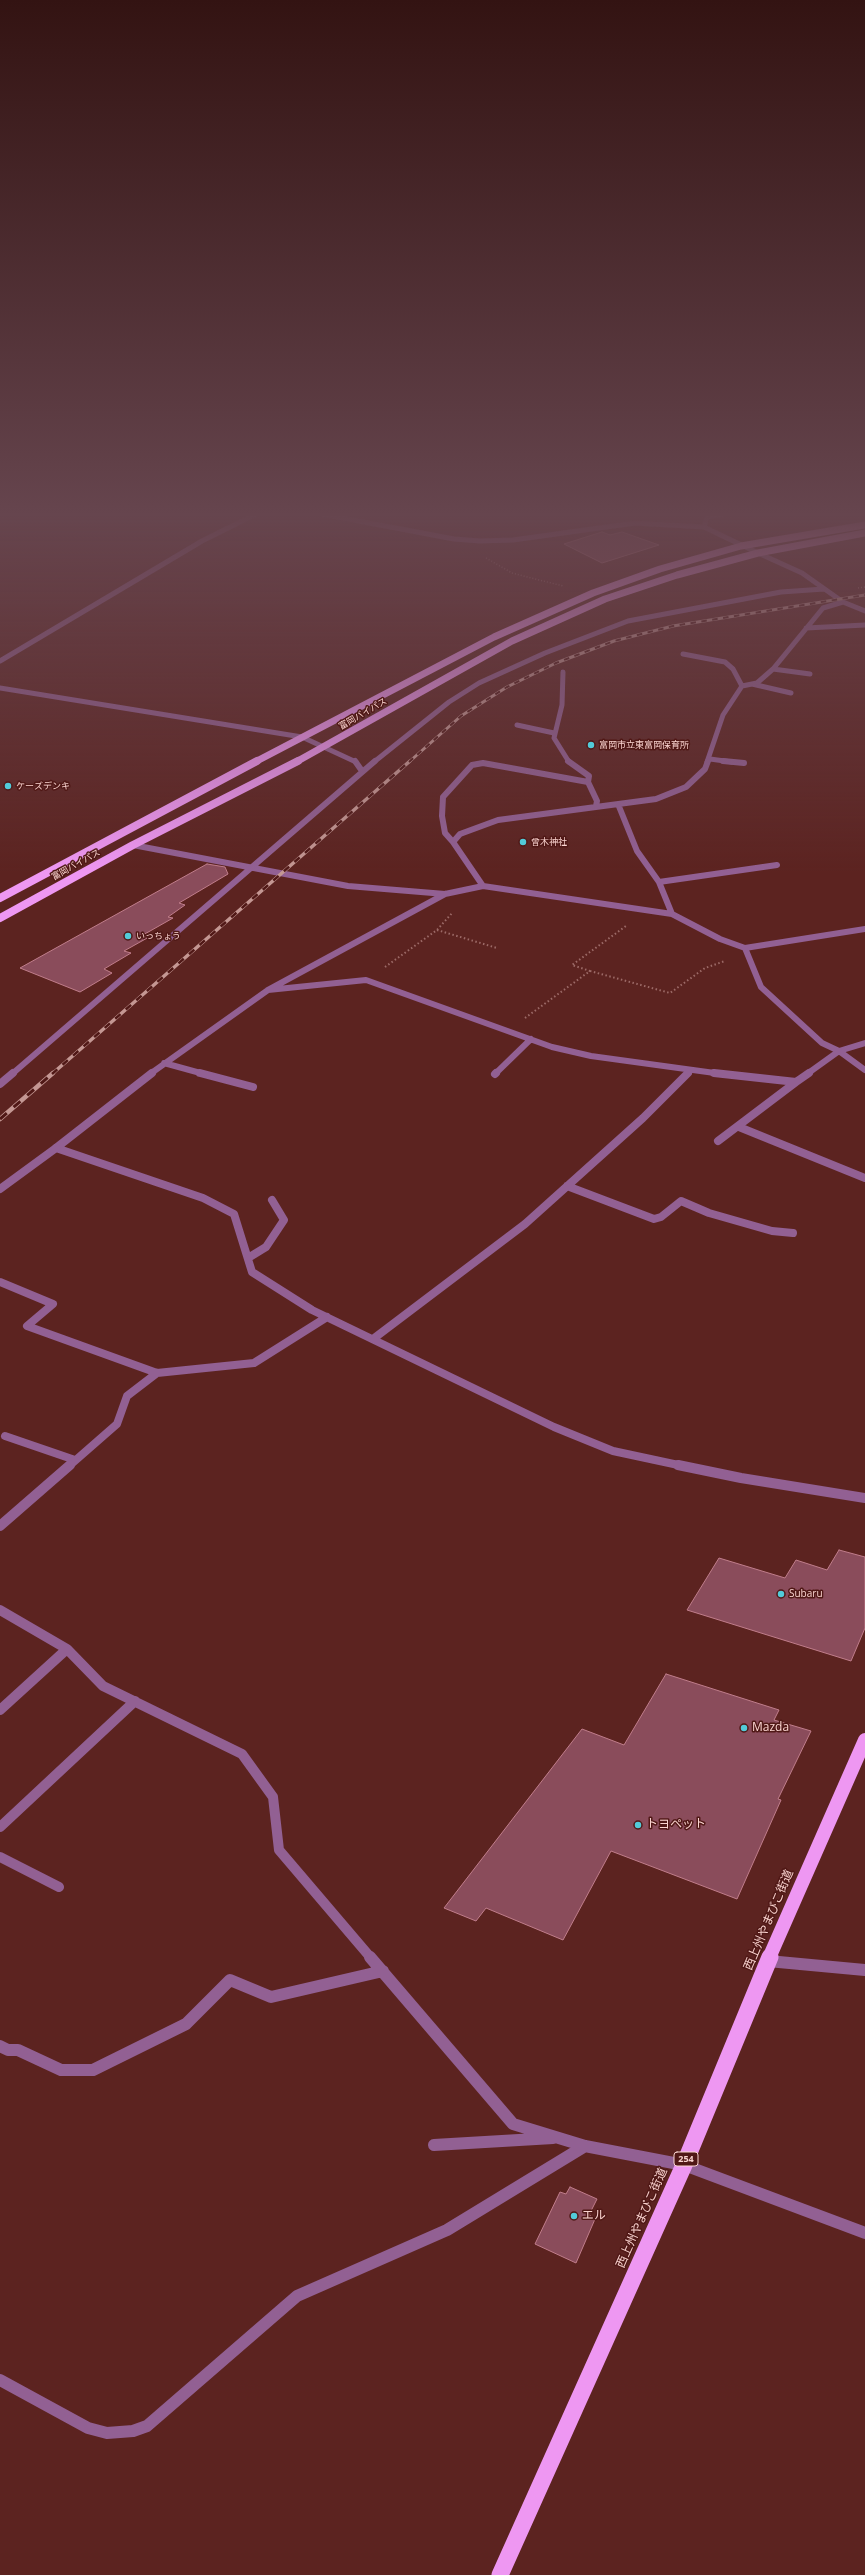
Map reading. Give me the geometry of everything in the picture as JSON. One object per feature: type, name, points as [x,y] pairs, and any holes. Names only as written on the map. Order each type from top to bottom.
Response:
[{"type":"highway","name":"富岡バイパス","points":[[0,898],[302,737],[505,632]]},
{"type":"highway","name":"富岡バイパス","points":[[0,918],[133,845],[323,748],[512,641],[532,632]]},
{"type":"highway","name":"西上州やまびこ街道","points":[[500,2575],[684,2165],[768,1962],[865,1740]]},
{"type":"street","points":[[0,661],[49,632]]},
{"type":"street","points":[[0,1084],[254,870],[362,771],[448,702],[486,680],[597,632]]},
{"type":"street","points":[[453,842],[460,834],[498,820],[656,799],[683,788],[705,769],[710,759],[723,715],[742,686],[757,683],[773,669],[803,632]]},
{"type":"street","points":[[683,654],[718,659],[725,662],[733,669],[742,686]]},
{"type":"street","points":[[773,669],[810,674]]},
{"type":"street","points":[[563,672],[562,705],[554,733],[557,746],[562,754],[589,776],[588,782],[597,802],[596,806]]},
{"type":"street","points":[[752,684],[791,693]]},
{"type":"street","points":[[0,688],[302,737],[323,748],[355,760],[362,771]]},
{"type":"street","points":[[517,725],[554,733]]},
{"type":"street","points":[[710,759],[744,763]]},
{"type":"street","points":[[483,886],[453,842],[445,833],[442,816],[443,797],[472,765],[483,763],[588,782]]},
{"type":"street","points":[[618,804],[637,851],[659,882],[672,914]]},
{"type":"street","points":[[133,845],[297,878],[348,886],[445,894]]},
{"type":"street","points":[[659,882],[777,865]]},
{"type":"street","points":[[0,1189],[56,1148],[164,1063],[268,990],[445,894],[483,886],[536,893],[641,911],[672,914],[720,939],[745,948],[865,928]]},
{"type":"street","points":[[745,948],[761,987],[822,1043],[839,1051],[865,1070]]},
{"type":"street","points":[[268,990],[366,980],[505,1032],[531,1039],[552,1047],[591,1056],[691,1070],[796,1082]]},
{"type":"street","points":[[495,1074],[531,1039]]},
{"type":"street","points":[[718,1141],[739,1127],[796,1082],[839,1051],[865,1043]]},
{"type":"street","points":[[164,1063],[253,1087]]},
{"type":"street","points":[[373,1339],[525,1224],[642,1118],[691,1070]]},
{"type":"street","points":[[739,1127],[865,1178]]},
{"type":"street","points":[[56,1148],[203,1198],[234,1214],[252,1272],[327,1317],[554,1427],[613,1451],[741,1478],[865,1498]]},
{"type":"street","points":[[567,1186],[654,1220],[661,1218],[681,1202],[709,1213],[772,1231],[793,1233]]},
{"type":"street","points":[[248,1258],[266,1247],[284,1220],[272,1200]]},
{"type":"street","points":[[0,1282],[53,1304],[27,1326],[157,1372],[254,1363],[327,1317]]},
{"type":"street","points":[[0,1526],[117,1424],[127,1396],[157,1372]]},
{"type":"street","points":[[5,1436],[75,1460]]},
{"type":"street","points":[[0,1610],[67,1649],[103,1686],[242,1754],[273,1796],[279,1850],[514,2124],[585,2146],[684,2165],[865,2233]]},
{"type":"street","points":[[0,1710],[67,1649]]},
{"type":"street","points":[[0,1827],[135,1701]]},
{"type":"street","points":[[0,1857],[59,1887]]},
{"type":"street","points":[[768,1962],[865,1970]]},
{"type":"street","points":[[0,2046],[8,2050],[18,2050],[61,2070],[93,2070],[157,2040],[186,2024],[230,1980],[271,1997],[382,1971]]},
{"type":"street","points":[[434,2145],[559,2138]]},
{"type":"street","points":[[0,2380],[88,2428],[107,2433],[133,2432],[147,2426],[298,2296],[447,2230],[585,2146]]},
{"type":"path","points":[[366,980],[438,930],[465,898],[462,890]]},
{"type":"path","points":[[641,911],[633,921],[572,965],[670,993],[705,968],[724,961],[750,959]]},
{"type":"path","points":[[438,930],[497,948]]},
{"type":"path","points":[[505,1032],[590,971]]},
{"type":"building","name":"いっちょう","points":[[207,864],[225,867],[228,874],[179,903],[185,905],[168,917],[173,918],[143,935],[149,937],[124,951],[131,953],[104,969],[112,973],[80,992],[20,968]]},
{"type":"building","name":"Subaru","points":[[839,1550],[865,1557],[865,1628],[851,1661],[687,1610],[719,1558],[785,1578],[796,1560],[827,1570]]},
{"type":"building","name":"トヨペット","points":[[666,1674],[779,1710],[774,1720],[811,1731],[778,1799],[781,1800],[737,1899],[611,1851],[563,1940],[486,1908],[476,1921],[444,1908],[582,1729],[624,1745]]},
{"type":"building","points":[[570,2187],[597,2199],[589,2215],[595,2219],[576,2263],[535,2244],[560,2192],[566,2194]]},
{"type":"railway","points":[[409,762],[461,716],[507,687],[556,663],[614,641],[649,632]]},
{"type":"railway","points":[[52,1074],[410,761]]},
{"type":"railway","points":[[0,1119],[53,1073]]},
{"type":"place","name":"富岡市立東富岡保育所","points":[[591,745]]},
{"type":"place","name":"ケーズデンキ","points":[[8,786]]},
{"type":"place","name":"曾木神社","points":[[523,842]]},
{"type":"place","name":"いっちょう","points":[[128,936]]},
{"type":"place","name":"Subaru","points":[[781,1594]]},
{"type":"place","name":"Mazda","points":[[744,1728]]},
{"type":"place","name":"トヨペット","points":[[638,1825]]},
{"type":"place","name":"エル","points":[[574,2216]]}]
